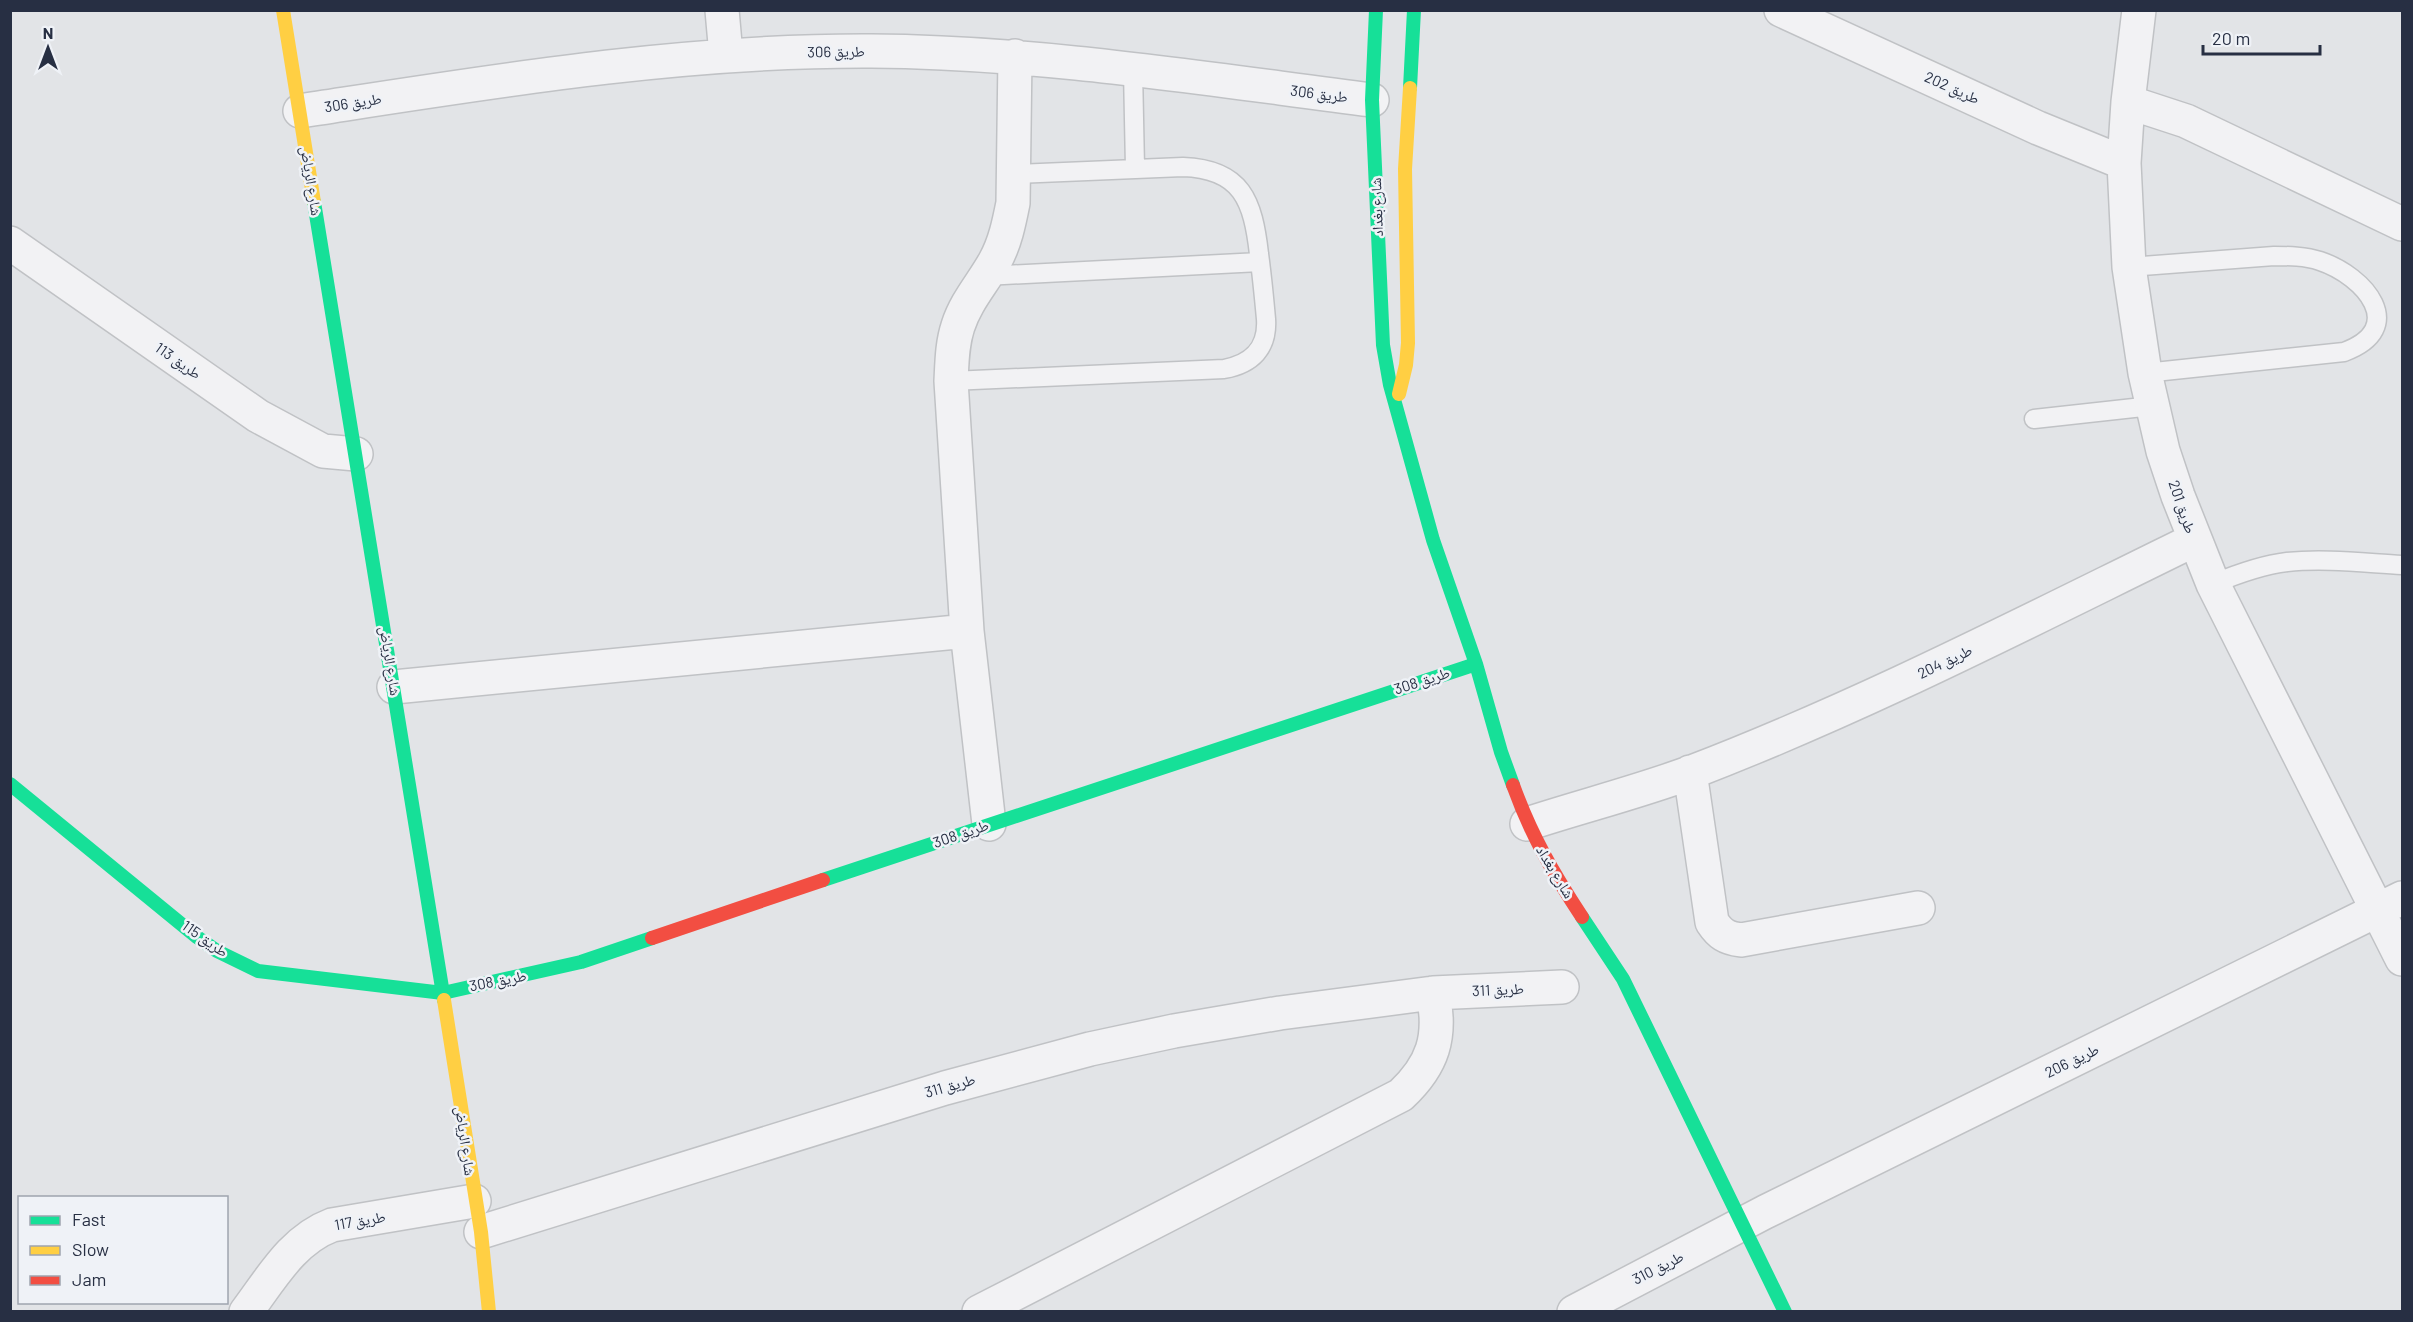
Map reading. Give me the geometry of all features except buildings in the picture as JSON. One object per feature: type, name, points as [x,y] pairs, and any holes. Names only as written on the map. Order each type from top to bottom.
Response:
[{"type":"street","name":"شارع الرياض","points":[[283,10],[443,993],[489,1311]]},
{"type":"street","points":[[722,10],[726,56]]},
{"type":"street","name":"شارع بغداد","points":[[1376,10],[1372,100],[1383,345],[1390,385],[1431,531],[1476,664],[1501,752],[1527,824],[1554,874],[1623,979],[1785,1311]]},
{"type":"street","name":"شارع بغداد","points":[[1396,402],[1404,376],[1408,343],[1405,169],[1414,10]]},
{"type":"street","name":"طريق 202","points":[[1781,10],[2038,128],[2124,163]]},
{"type":"street","name":"طريق 201","points":[[2139,10],[2128,102],[2124,163],[2129,267],[2145,373],[2167,462],[2194,540],[2213,585],[2391,904],[2403,959]]},
{"type":"street","name":"طريق 306","points":[[300,111],[478,83],[726,56],[869,51],[1015,56],[1372,100]]},
{"type":"street","points":[[989,824],[967,631],[951,381],[952,353],[958,325],[970,300],[995,260],[1010,223],[1014,174],[1015,56]]},
{"type":"street","points":[[2128,102],[2186,121],[2403,224]]},
{"type":"street","name":"طريق 113","points":[[10,243],[258,416],[323,451],[356,454]]},
{"type":"street","name":"طريق 204","points":[[1527,824],[1690,772],[1893,688],[2194,540]]},
{"type":"street","points":[[394,687],[967,631]]},
{"type":"street","name":"طريق 308","points":[[443,993],[581,962],[989,824],[1476,664]]},
{"type":"street","points":[[1690,772],[1712,922],[1719,932],[1729,939],[1741,940],[1918,908]]},
{"type":"street","name":"طريق 115","points":[[10,784],[197,937],[217,951],[258,971],[443,993]]},
{"type":"street","name":"طريق 206","points":[[1742,1225],[2391,904]]},
{"type":"street","name":"طريق 311","points":[[477,1217],[1014,1068],[1174,1031],[1280,1013],[1433,993],[1562,987]]},
{"type":"street","points":[[979,1311],[1401,1095],[1426,1067],[1433,1049],[1437,1031],[1437,1012],[1433,993]]},
{"type":"street","name":"طريق 117","points":[[246,1311],[295,1247],[320,1230],[332,1225],[477,1217]]},
{"type":"street","name":"طريق 310","points":[[1574,1311],[1742,1225]]},
{"type":"lane","points":[[1132,70],[1135,168]]},
{"type":"lane","points":[[951,381],[1236,367],[1257,354],[1267,332],[1253,213],[1246,197],[1234,183],[1219,173],[1201,168],[1135,168],[1014,174]]},
{"type":"lane","points":[[2129,267],[2297,256],[2320,261],[2360,284],[2372,297],[2377,315],[2373,332],[2361,346],[2344,352],[2145,373]]},
{"type":"lane","points":[[985,276],[1260,262]]},
{"type":"lane","points":[[2034,419],[2152,406]]},
{"type":"lane","points":[[2213,585],[2261,566],[2287,562],[2314,560],[2403,565]]},
{"type":"traffic: fast","points":[[1376,10],[1372,100],[1383,345],[1390,385],[1433,540],[1476,664],[1501,752],[1513,785]]},
{"type":"traffic: fast","points":[[1410,88],[1414,10]]},
{"type":"traffic: fast","points":[[314,202],[444,1000]]},
{"type":"traffic: fast","points":[[823,880],[1476,664]]},
{"type":"traffic: fast","points":[[10,784],[197,937],[217,951],[258,971],[443,993],[581,962],[652,938]]},
{"type":"traffic: fast","points":[[1582,917],[1623,979],[1785,1312]]},
{"type":"traffic: slow","points":[[283,10],[314,202]]},
{"type":"traffic: slow","points":[[1399,394],[1406,365],[1408,343],[1405,169],[1410,88]]},
{"type":"traffic: slow","points":[[444,1000],[481,1232],[489,1312]]},
{"type":"traffic: jam","points":[[1513,785],[1543,853],[1582,917]]},
{"type":"traffic: jam","points":[[652,938],[823,880]]}]
